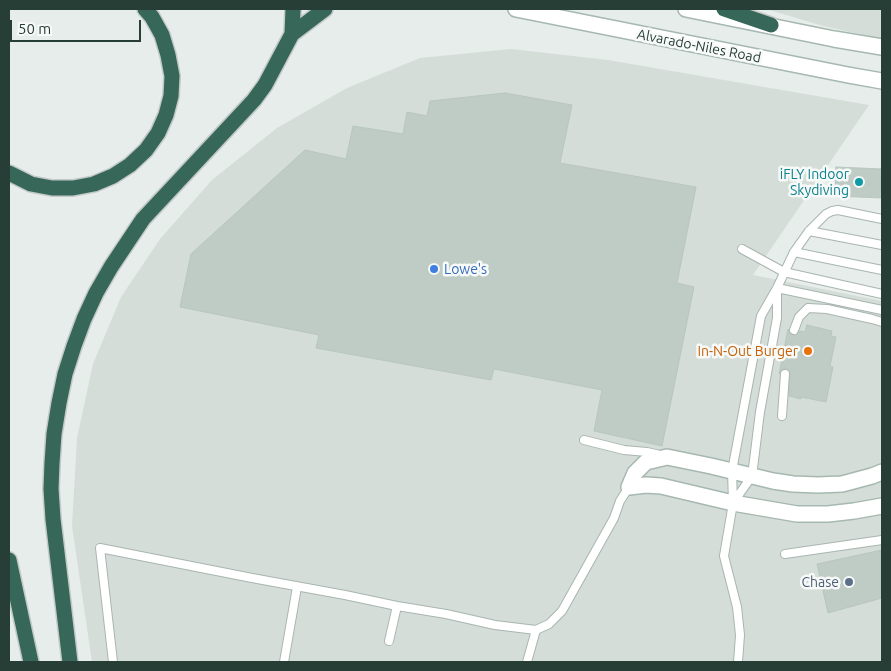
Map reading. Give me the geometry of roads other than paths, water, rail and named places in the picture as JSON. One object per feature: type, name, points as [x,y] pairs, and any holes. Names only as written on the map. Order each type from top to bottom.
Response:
[{"type":"highway","points":[[9,173],[31,184],[52,188],[73,188],[94,184],[113,176],[130,165],[146,150],[158,133],[166,114],[171,96],[172,76],[162,35],[145,9]]},
{"type":"highway","points":[[292,9],[292,34]]},
{"type":"highway","points":[[70,662],[51,489],[54,434],[59,403],[65,374],[84,319],[121,251],[143,219],[254,100],[265,85],[292,34],[325,9]]},
{"type":"highway","points":[[724,9],[771,25]]},
{"type":"highway","points":[[9,560],[31,662]]},
{"type":"main road","name":"Alvarado-Niles Road","points":[[516,9],[848,76],[882,81]]},
{"type":"main road","points":[[686,9],[882,47]]},
{"type":"main road","points":[[882,472],[842,484],[793,484],[667,457],[646,462],[635,473],[629,487],[661,486],[733,503],[797,514],[828,514],[882,506]]},
{"type":"lane","points":[[738,662],[740,635],[737,607],[724,556],[733,503],[732,471],[762,316],[794,252],[826,214],[838,210],[882,219]]},
{"type":"lane","points":[[810,231],[882,245]]},
{"type":"lane","points":[[742,249],[784,272],[882,294]]},
{"type":"lane","points":[[794,252],[882,270]]},
{"type":"lane","points":[[777,288],[882,310]]},
{"type":"lane","points":[[733,503],[752,476],[760,412],[778,318],[777,288]]},
{"type":"lane","points":[[794,330],[799,316],[808,308],[827,309],[882,322]]},
{"type":"lane","points":[[782,416],[785,374]]},
{"type":"lane","points":[[584,440],[624,450],[647,452],[667,457]]},
{"type":"lane","points":[[113,662],[100,548],[495,625],[536,630],[549,624],[562,611],[607,532],[620,501],[629,487]]},
{"type":"lane","points":[[785,554],[882,540]]},
{"type":"lane","points":[[284,662],[298,587]]},
{"type":"lane","points":[[389,641],[397,606]]},
{"type":"lane","points":[[527,662],[536,630]]},
{"type":"place","name":"iFLY Indoor Skydiving","points":[[859,182]]},
{"type":"place","name":"Lowe's","points":[[434,269]]},
{"type":"place","name":"In-N-Out Burger","points":[[808,351]]},
{"type":"place","name":"Chase","points":[[849,582]]}]
